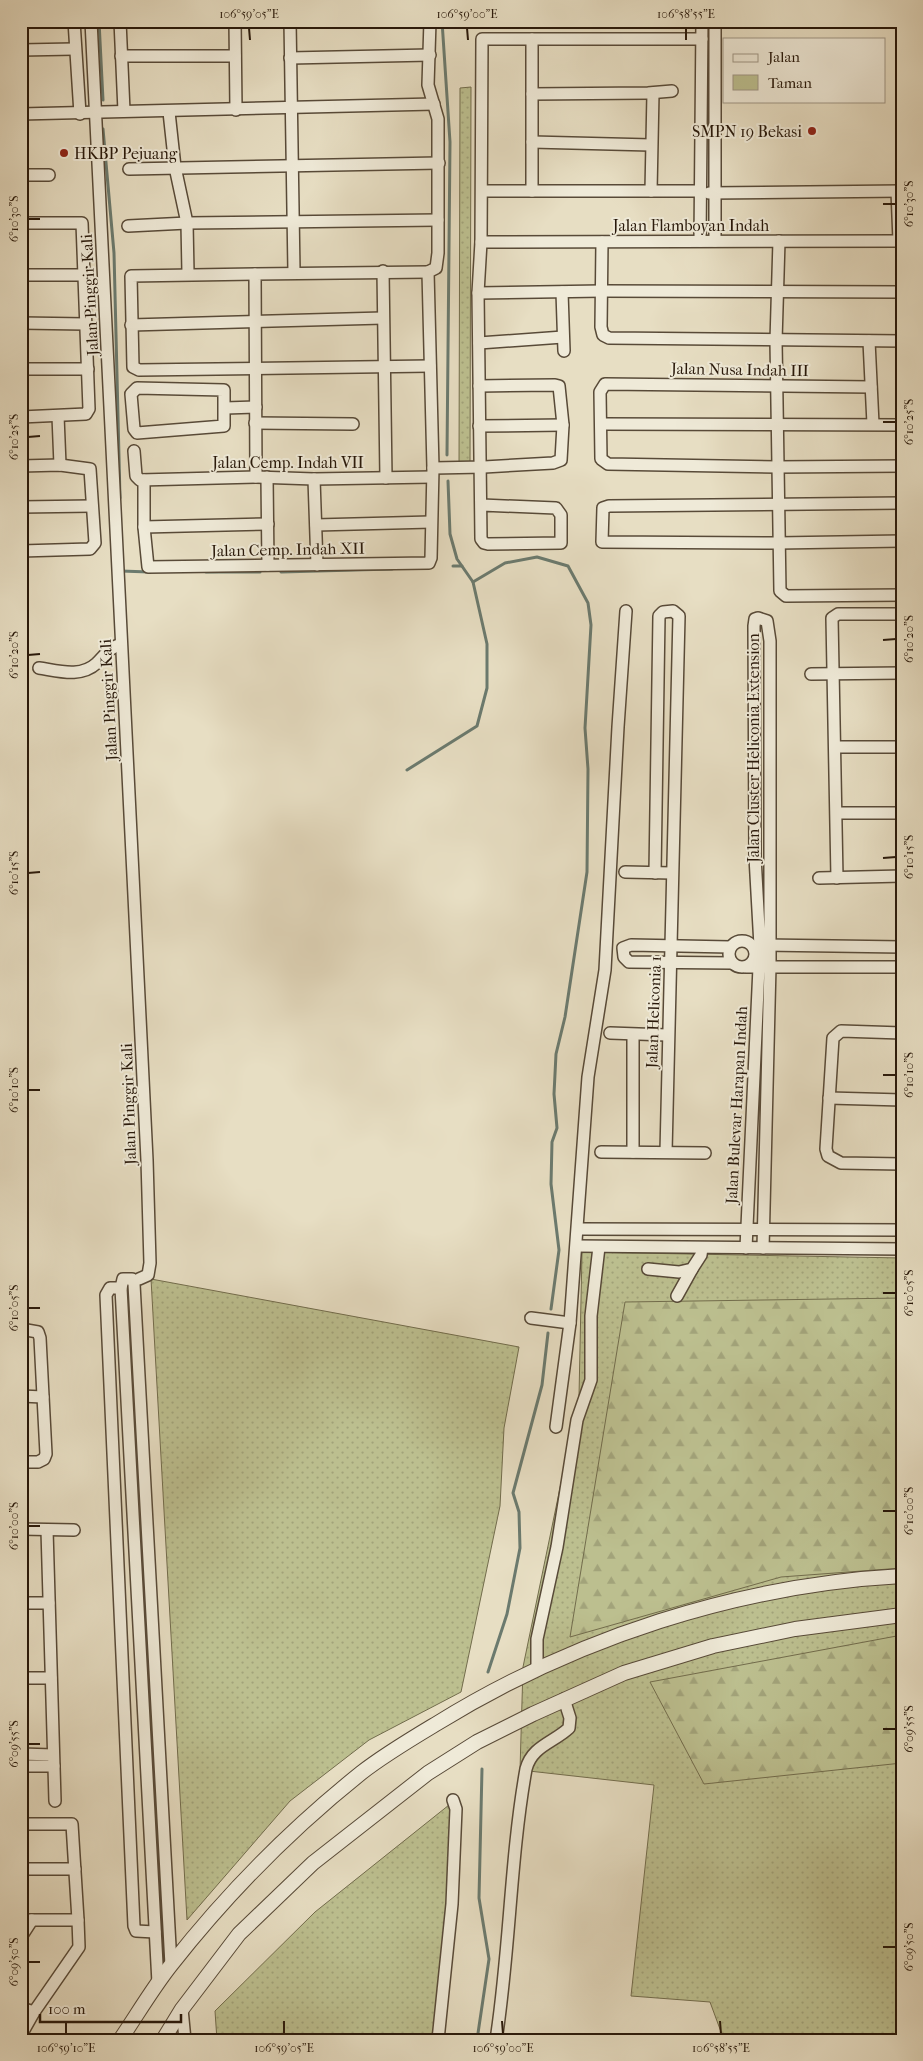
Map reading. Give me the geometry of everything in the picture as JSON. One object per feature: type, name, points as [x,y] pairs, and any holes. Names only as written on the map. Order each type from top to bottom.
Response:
[{"type":"street","points":[[74,21],[74,49],[80,114]]},
{"type":"street","points":[[91,21],[109,113]]},
{"type":"street","points":[[109,113],[122,56],[120,21]]},
{"type":"street","points":[[235,21],[236,110]]},
{"type":"street","points":[[290,21],[294,272]]},
{"type":"street","points":[[430,21],[428,85],[438,119],[439,164],[436,268],[428,272],[188,273],[131,276],[133,365],[136,370],[430,366]]},
{"type":"street","points":[[700,241],[702,21]]},
{"type":"street","points":[[715,21],[715,241]]},
{"type":"street","points":[[482,505],[556,508],[562,515],[561,543],[484,543],[482,539],[479,468],[478,293],[482,191],[482,39],[702,39]]},
{"type":"street","points":[[532,39],[532,191]]},
{"type":"street","points":[[21,50],[74,49]]},
{"type":"street","points":[[290,58],[430,55]]},
{"type":"street","points":[[122,56],[235,56]]},
{"type":"street","points":[[532,94],[653,93],[672,90]]},
{"type":"street","points":[[651,191],[653,93]]},
{"type":"street","points":[[21,114],[169,112],[434,104]]},
{"type":"street","points":[[169,112],[175,167],[187,223],[188,273]]},
{"type":"street","name":"Jalan Pinggir Kali","points":[[109,113],[121,644],[140,980],[149,1244],[148,1275],[139,1279]]},
{"type":"street","points":[[532,142],[651,145]]},
{"type":"street","points":[[129,169],[439,164]]},
{"type":"street","points":[[21,175],[49,175]]},
{"type":"street","points":[[482,191],[714,193],[899,191],[900,241]]},
{"type":"street","points":[[128,226],[187,223],[438,220]]},
{"type":"street","points":[[21,223],[82,223],[89,411],[87,414],[21,417]]},
{"type":"street","points":[[779,241],[776,341],[779,588],[783,595],[902,595]]},
{"type":"street","name":"Jalan Flamboyan Indah","points":[[481,242],[900,241]]},
{"type":"street","points":[[602,242],[602,333],[609,338],[902,341]]},
{"type":"street","points":[[383,271],[386,478]]},
{"type":"street","name":"Jalan Cemp. Indah XII","points":[[144,480],[144,527],[148,567],[429,563],[431,558],[431,522],[436,471],[430,366],[428,272]]},
{"type":"street","points":[[255,274],[255,424],[268,524],[268,565]]},
{"type":"street","points":[[21,275],[83,275]]},
{"type":"street","points":[[478,293],[602,291],[902,292]]},
{"type":"street","points":[[562,292],[564,351]]},
{"type":"street","points":[[131,325],[383,318]]},
{"type":"street","points":[[21,323],[85,324]]},
{"type":"street","points":[[479,343],[563,337]]},
{"type":"street","points":[[869,341],[873,424]]},
{"type":"street","points":[[21,369],[88,368]]},
{"type":"street","name":"Jalan Nusa Indah III","points":[[602,424],[600,392],[602,387],[609,384],[871,387]]},
{"type":"street","points":[[479,386],[555,385],[560,388],[563,424],[479,426]]},
{"type":"street","points":[[137,388],[223,390],[225,408],[224,424],[222,427],[136,433],[134,431],[131,394],[137,388]]},
{"type":"street","points":[[225,408],[256,407]]},
{"type":"street","points":[[58,416],[60,465]]},
{"type":"street","points":[[255,424],[353,424]]},
{"type":"street","name":"Jalan Cemp. Indah VII","points":[[144,480],[262,477],[314,479],[386,478],[466,468],[554,462],[560,460],[562,456],[563,424]]},
{"type":"street","points":[[902,425],[602,424],[601,459],[608,464],[777,467],[902,466]]},
{"type":"street","points":[[134,451],[136,476],[138,479],[144,480]]},
{"type":"street","points":[[21,466],[60,465],[90,469],[95,543],[93,547],[21,551]]},
{"type":"street","points":[[314,479],[317,565]]},
{"type":"street","points":[[902,503],[609,506],[603,508],[602,542],[778,543],[902,541]]},
{"type":"street","points":[[21,507],[92,506]]},
{"type":"street","points":[[316,525],[431,522]]},
{"type":"street","points":[[144,527],[268,524]]},
{"type":"street","points":[[556,1427],[570,1323],[577,1246],[585,1101],[605,970],[626,611]]},
{"type":"street","name":"Jalan Heliconia 1","points":[[655,873],[659,616],[663,612],[673,611],[679,616],[671,963],[667,1035],[666,1152]]},
{"type":"street","points":[[837,878],[833,616],[902,614]]},
{"type":"street","name":"Jalan Cluster Heliconia Extension","points":[[758,618],[767,621],[770,641],[761,945],[755,857],[754,626],[755,619],[758,618]]},
{"type":"street","points":[[39,668],[75,673],[84,671],[92,667],[108,649],[121,644]]},
{"type":"street","points":[[811,674],[902,673]]},
{"type":"street","points":[[835,747],[902,747]]},
{"type":"street","points":[[837,813],[902,813]]},
{"type":"street","points":[[625,872],[672,873]]},
{"type":"street","points":[[819,878],[902,876]]},
{"type":"street","points":[[732,963],[629,962],[623,953],[623,948],[630,945],[730,947],[741,940],[761,945],[902,947]]},
{"type":"street","points":[[761,945],[764,966]]},
{"type":"street","points":[[746,967],[754,960],[755,950],[761,945]]},
{"type":"street","points":[[700,947],[700,963]]},
{"type":"street","points":[[730,947],[728,955],[736,966],[902,968]]},
{"type":"street","name":"Jalan Bulevar Harapan Indah","points":[[746,1248],[764,966]]},
{"type":"street","name":"Jalan Bulevar Harapan Indah","points":[[763,1248],[764,966]]},
{"type":"street","points":[[902,1033],[841,1031],[836,1034],[831,1047],[826,1149],[828,1156],[841,1163],[902,1164]]},
{"type":"street","points":[[610,1033],[667,1035]]},
{"type":"street","points":[[633,1035],[633,1152]]},
{"type":"street","points":[[830,1098],[902,1100]]},
{"type":"street","points":[[601,1152],[705,1153]]},
{"type":"street","points":[[578,1229],[902,1230]]},
{"type":"street","points":[[577,1246],[902,1249]]},
{"type":"street","points":[[538,1667],[537,1639],[557,1547],[577,1420],[591,1380],[592,1316],[599,1247]]},
{"type":"street","points":[[678,1296],[701,1255],[702,1248]]},
{"type":"street","points":[[648,1269],[679,1272],[692,1269]]},
{"type":"street","points":[[158,1982],[120,1288],[122,1280],[133,1280],[171,1965]]},
{"type":"street","points":[[120,1288],[110,1288],[106,1295],[134,1926],[139,1933],[155,1932]]},
{"type":"street","points":[[531,1318],[570,1323]]},
{"type":"street","points":[[21,1329],[38,1332],[40,1338],[46,1454],[44,1459],[38,1462],[21,1462]]},
{"type":"street","points":[[21,1396],[43,1397]]},
{"type":"street","points":[[21,1529],[74,1530]]},
{"type":"street","points":[[48,1530],[55,1801]]},
{"type":"street","points":[[120,2040],[171,1965],[234,1892],[289,1836],[354,1780],[410,1740],[475,1700],[538,1667],[615,1635],[708,1608],[790,1590],[902,1576]]},
{"type":"street","points":[[21,1603],[49,1603]]},
{"type":"street","points":[[164,2040],[182,2009],[239,1934],[313,1863],[414,1783],[477,1742],[564,1700],[624,1674],[713,1646],[795,1629],[902,1615]]},
{"type":"street","points":[[21,1678],[51,1678]]},
{"type":"street","points":[[496,2040],[504,1983],[518,1829],[526,1769],[528,1761],[538,1748],[569,1728],[570,1718],[564,1700]]},
{"type":"street","points":[[144,1722],[159,1722]]},
{"type":"street","points":[[21,1754],[54,1760]]},
{"type":"street","points":[[21,1766],[54,1760]]},
{"type":"street","points":[[438,2040],[452,1904],[456,1809],[453,1800]]},
{"type":"street","points":[[21,1824],[72,1824],[79,1947],[34,2012],[21,2035]]},
{"type":"street","points":[[21,1869],[75,1869]]},
{"type":"street","points":[[21,1936],[27,1920],[78,1920]]},
{"type":"street","points":[[21,2008],[34,2012]]},
{"type":"street","points":[[182,2009],[185,2040]]},
{"type":"green space","points":[[471,87],[470,468],[459,468],[460,88]]},
{"type":"green space","points":[[582,1252],[902,1258],[902,2040],[724,2040],[710,2002],[631,1996],[654,1785],[520,1770],[523,1667],[579,1396]]},
{"type":"green space","points":[[151,1279],[519,1347],[504,1428],[500,1506],[461,1692],[369,1740],[290,1801],[187,1920]]},
{"type":"green space","points":[[902,1298],[902,1568],[781,1577],[570,1637],[625,1302]]},
{"type":"green space","points":[[902,1635],[902,1763],[704,1784],[650,1682]]},
{"type":"green space","points":[[454,1801],[442,1994],[433,2040],[217,2040],[215,2011],[315,1912]]},
{"type":"waterway","points":[[99,21],[103,100]]},
{"type":"waterway","points":[[442,21],[450,142],[447,455]]},
{"type":"waterway","points":[[103,129],[114,253],[120,498]]},
{"type":"waterway","points":[[407,770],[477,726],[487,688],[487,644],[473,582],[457,559],[450,534],[448,481]]},
{"type":"waterway","points":[[473,582],[505,563],[537,557],[568,566],[588,603],[591,625],[585,728],[588,769],[587,872],[565,1017],[556,1054],[554,1094],[557,1128],[552,1142],[551,1184],[559,1250],[551,1309]]},
{"type":"waterway","points":[[453,566],[462,566]]},
{"type":"waterway","points":[[281,572],[392,569]]},
{"type":"waterway","points":[[121,571],[149,572]]},
{"type":"waterway","points":[[206,572],[260,572]]},
{"type":"waterway","points":[[488,1672],[507,1614],[520,1548],[519,1512],[513,1493],[542,1385],[548,1333]]},
{"type":"waterway","points":[[477,2040],[489,1959],[479,1898],[482,1769]]},
{"type":"place","name":"SMPN 19 Bekasi","points":[[812,131]]},
{"type":"place","name":"HKBP Pejuang","points":[[64,153]]}]
